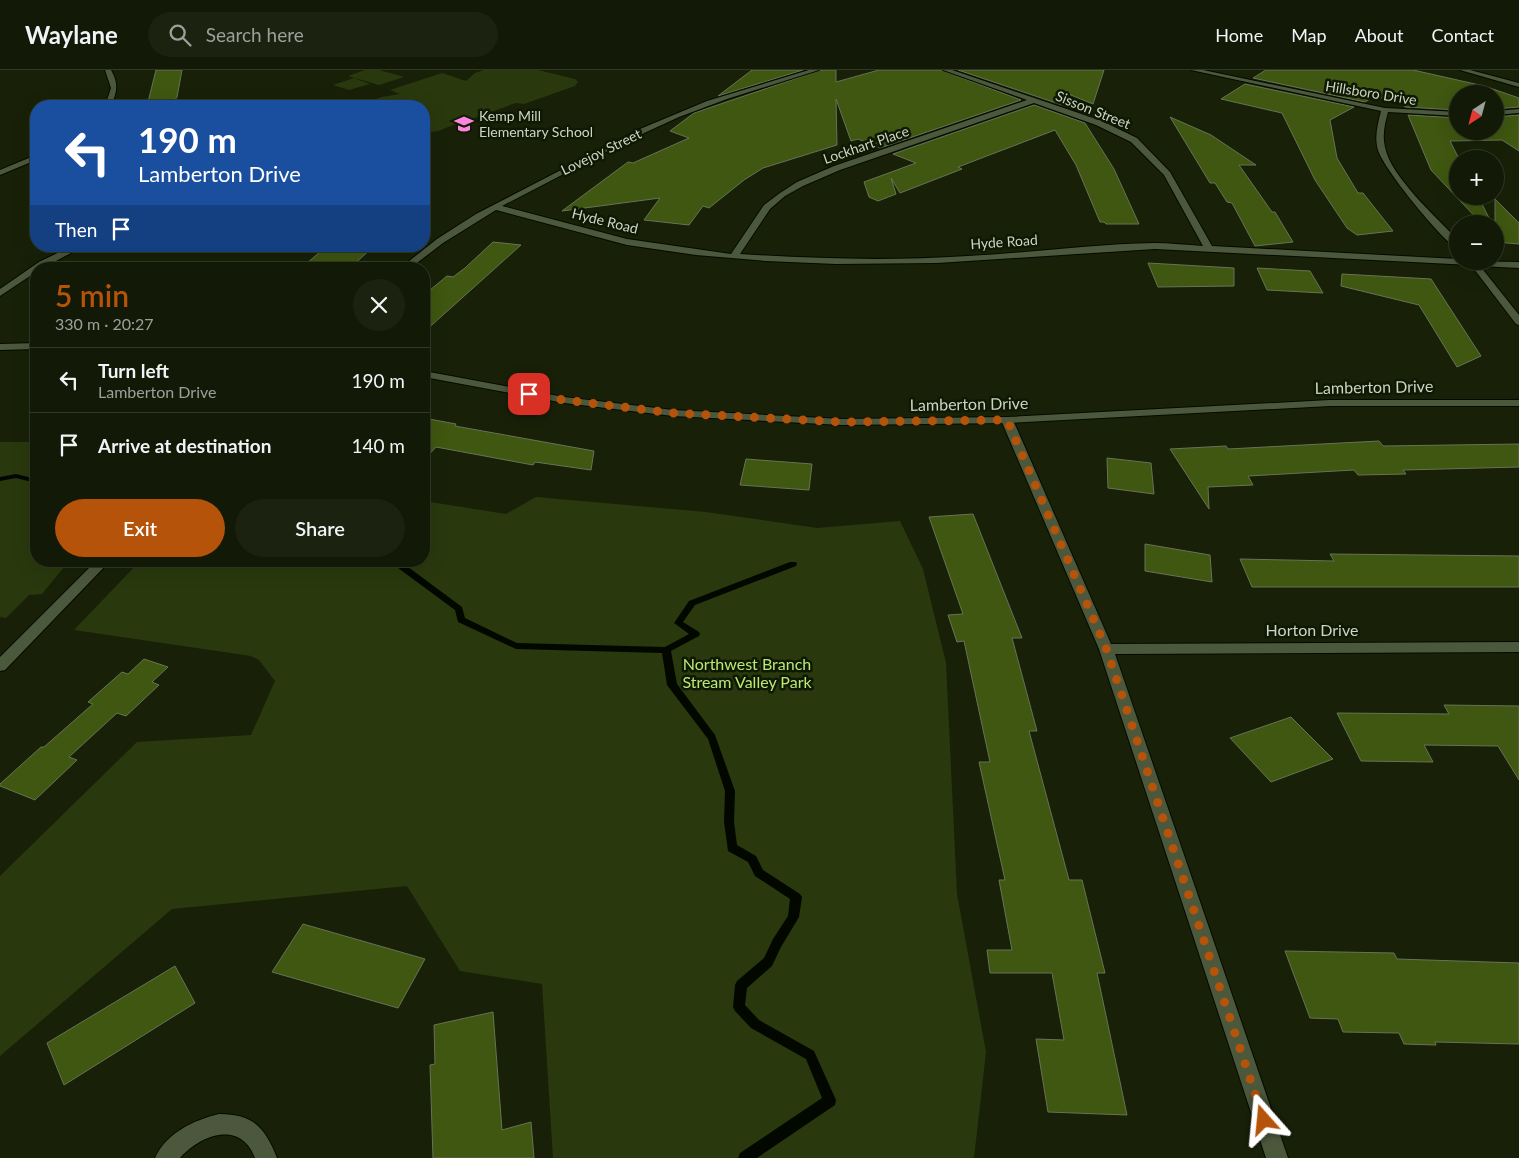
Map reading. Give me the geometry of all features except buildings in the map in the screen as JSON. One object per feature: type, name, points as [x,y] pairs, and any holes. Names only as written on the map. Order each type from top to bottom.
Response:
[{"type":"street","points":[[108,70],[116,89],[111,100]]},
{"type":"street","name":"Lovejoy Street","points":[[430,248],[452,231],[630,137],[692,109],[729,95],[816,70]]},
{"type":"street","name":"Sisson Street","points":[[946,70],[1099,123],[1134,140],[1167,174],[1209,248]]},
{"type":"street","name":"Hillsboro Drive","points":[[1194,70],[1385,110],[1449,114]]},
{"type":"street","points":[[1463,70],[1519,85]]},
{"type":"street","name":"Lockhart Place","points":[[735,255],[767,208],[788,190],[837,168],[1035,100]]},
{"type":"street","points":[[1385,110],[1380,134],[1381,150],[1406,188],[1449,236]]},
{"type":"street","points":[[1504,112],[1519,111]]},
{"type":"street","points":[[0,173],[30,159]]},
{"type":"street","name":"Hyde Road","points":[[496,207],[626,241],[689,252],[823,260],[907,261],[975,259],[1113,247],[1209,248],[1449,261]]},
{"type":"street","points":[[46,262],[67,252]]},
{"type":"street","name":"Lovejoy Street","points":[[412,262],[425,252]]},
{"type":"street","name":"Hyde Road","points":[[1504,264],[1519,265]]},
{"type":"street","points":[[1478,270],[1519,322]]},
{"type":"street","points":[[0,292],[30,272]]},
{"type":"street","points":[[0,347],[30,346]]},
{"type":"street","name":"Lamberton Drive","points":[[430,375],[564,400],[673,413],[842,422],[1007,420],[1330,404],[1519,403]]},
{"type":"street","points":[[1007,420],[1106,648],[1277,1158]]},
{"type":"street","points":[[0,666],[98,567]]},
{"type":"street","name":"Horton Drive","points":[[1106,648],[1519,646]]},
{"type":"street","points":[[166,1158],[182,1142],[201,1130],[221,1124],[239,1125],[254,1132],[263,1146],[266,1158]]},
{"type":"green space","points":[[365,70],[379,70],[404,77],[379,85],[348,76]]},
{"type":"green space","points":[[484,70],[538,70],[575,79],[578,82],[575,86],[524,104],[516,103],[430,132],[430,100],[373,100],[400,94],[390,90],[442,73],[466,81],[475,73]]},
{"type":"green space","points":[[354,78],[370,84],[349,90],[333,85]]},
{"type":"green space","points":[[0,442],[30,442],[30,567],[64,567],[42,594],[29,595],[6,618],[0,617]]},
{"type":"green space","name":"Northwest Branch Stream Valley Park","points":[[536,497],[706,512],[817,528],[900,521],[923,569],[946,663],[957,894],[986,1052],[974,1158],[553,1158],[542,984],[460,971],[407,886],[172,909],[0,1056],[0,876],[137,742],[251,735],[275,681],[259,660],[251,656],[74,630],[134,567],[430,567],[430,502],[506,514]]},
{"type":"waterway","points":[[0,479],[16,476],[30,480]]},
{"type":"waterway","points":[[666,650],[696,634],[678,623],[692,603],[793,564]]},
{"type":"waterway","points":[[402,567],[459,609],[461,620],[516,646],[666,650]]},
{"type":"waterway","points":[[666,650],[672,685],[712,738],[730,791],[729,822],[732,848],[752,859],[759,873],[796,897],[793,917],[768,962],[741,985],[739,1007],[755,1024],[810,1055],[830,1100],[745,1158]]},
{"type":"place","name":"Kemp Mill Elementary School","points":[[464,124]]},
{"type":"route","points":[[529,394],[673,413],[842,422],[1007,420],[1106,648],[1264,1120]]}]
